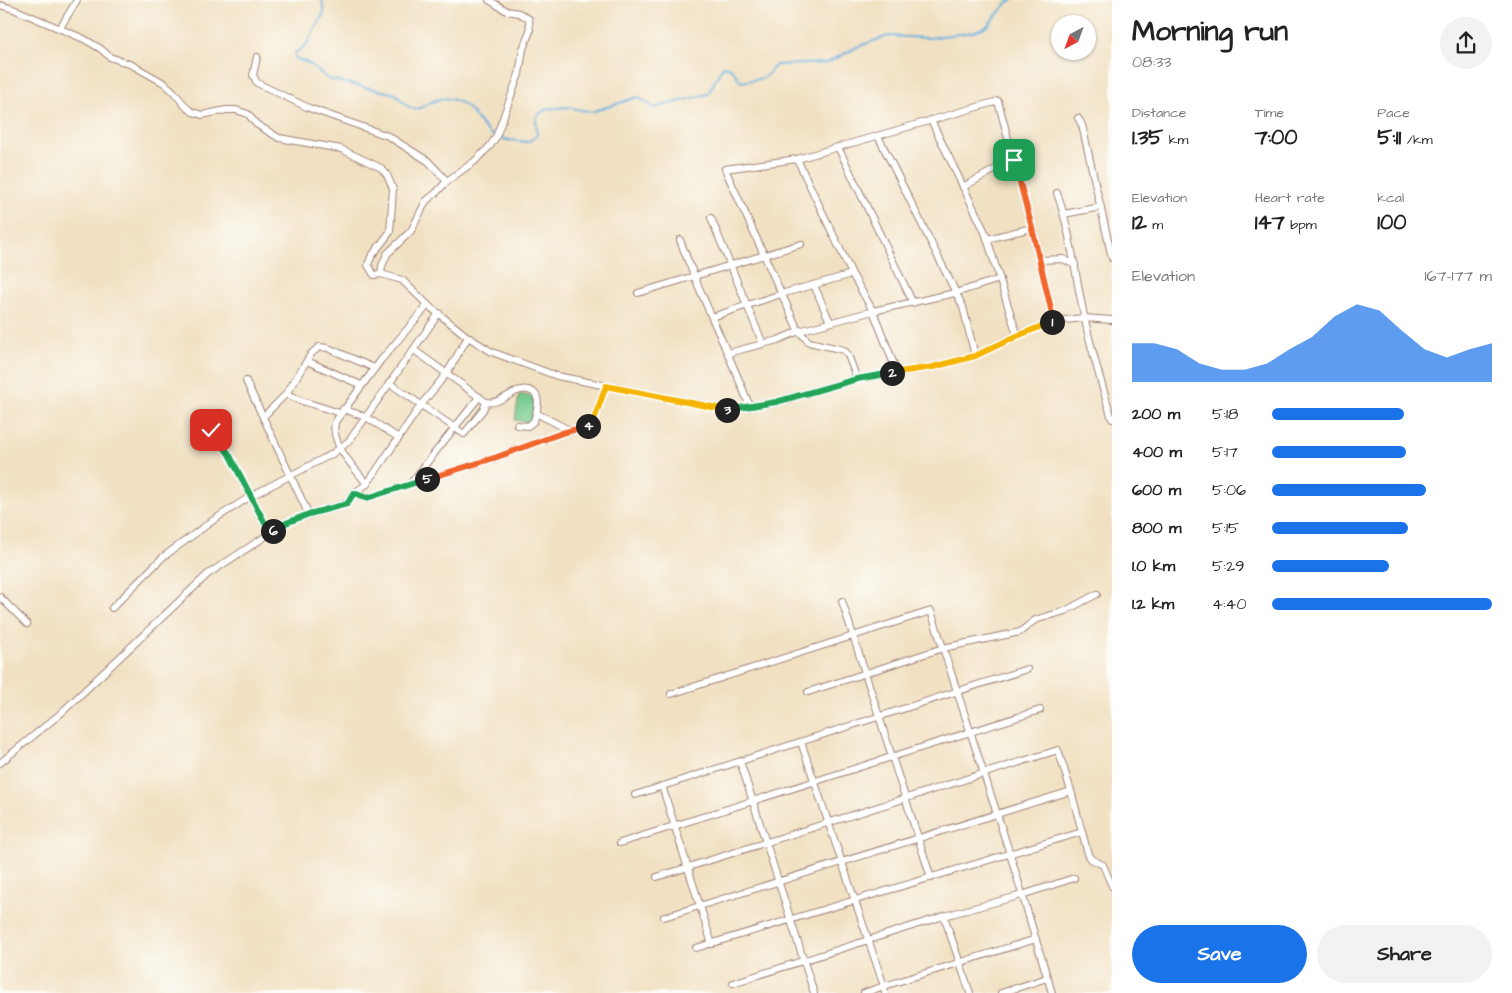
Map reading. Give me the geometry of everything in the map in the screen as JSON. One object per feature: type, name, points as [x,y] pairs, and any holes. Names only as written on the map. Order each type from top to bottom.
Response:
[{"type":"street","points":[[60,28],[77,0]]},
{"type":"street","points":[[381,274],[382,266],[388,254],[411,231],[426,201],[447,181],[475,161],[490,146],[497,134],[519,74],[523,49],[530,30],[529,19],[519,13],[507,11],[488,0]]},
{"type":"street","points":[[0,5],[60,28],[101,48],[110,57],[164,83],[193,112],[202,115],[236,110],[248,114],[256,124],[279,138],[341,149],[381,168],[387,175],[393,189],[390,232],[370,257],[368,265],[374,275],[381,274],[402,280],[428,305],[468,337],[492,352],[557,376],[727,410],[776,402],[857,379],[933,367],[975,356],[1017,336],[1054,322],[1084,318],[1112,320]]},
{"type":"street","points":[[257,57],[253,76],[257,82],[309,108],[388,136],[428,161],[447,181]]},
{"type":"street","points":[[857,379],[848,355],[844,350],[808,342],[799,331],[725,169],[797,159],[998,101],[1032,228],[1054,322]]},
{"type":"street","points":[[1078,118],[1082,125],[1112,258]]},
{"type":"street","points":[[931,120],[987,239],[1017,336]]},
{"type":"street","points":[[878,136],[963,308],[975,356]]},
{"type":"street","points":[[838,147],[913,303]]},
{"type":"street","points":[[797,159],[852,274],[873,311],[897,372]]},
{"type":"street","points":[[963,187],[1014,160]]},
{"type":"street","points":[[1057,193],[1076,265],[1084,318],[1099,378],[1112,419]]},
{"type":"street","points":[[1064,214],[1101,207]]},
{"type":"street","points":[[711,218],[763,344]]},
{"type":"street","points":[[987,239],[1032,228]]},
{"type":"street","points":[[680,240],[750,407]]},
{"type":"street","points":[[638,293],[801,244]]},
{"type":"street","points":[[1040,260],[1057,258],[1076,265]]},
{"type":"street","points":[[712,318],[781,294],[852,274]]},
{"type":"street","points":[[728,353],[763,344],[830,322],[913,303],[1000,279]]},
{"type":"street","points":[[814,285],[830,322]]},
{"type":"street","points":[[367,484],[341,448],[335,433],[336,418],[374,368],[428,305]]},
{"type":"street","points":[[112,608],[163,557],[215,519],[251,496],[292,476],[341,448],[366,417],[439,313]]},
{"type":"street","points":[[0,763],[60,714],[208,574],[286,523],[309,514],[347,504],[354,493],[367,484],[421,405],[447,373],[468,337]]},
{"type":"street","points":[[263,417],[286,394],[316,348],[324,347],[374,368]]},
{"type":"street","points":[[414,350],[486,402],[490,403],[501,400],[520,390],[528,390],[535,393],[537,396],[534,421],[531,425],[517,425]]},
{"type":"street","points":[[306,361],[361,385]]},
{"type":"street","points":[[246,381],[309,514]]},
{"type":"street","points":[[389,383],[464,434],[483,410],[486,402]]},
{"type":"street","points":[[354,493],[367,498],[592,425],[606,386]]},
{"type":"street","points":[[286,394],[296,399],[366,417],[399,438]]},
{"type":"street","points":[[409,485],[479,397]]},
{"type":"street","points":[[536,413],[571,431]]},
{"type":"street","points":[[211,430],[229,454],[270,533]]},
{"type":"street","points":[[808,692],[943,648],[1020,632],[1035,620],[1065,611],[1097,594]]},
{"type":"street","points":[[0,597],[27,624]]},
{"type":"street","points":[[842,600],[931,878]]},
{"type":"street","points":[[672,694],[931,611],[1010,854],[1052,993]]},
{"type":"street","points":[[635,795],[1027,669]]},
{"type":"street","points":[[620,843],[1040,710]]},
{"type":"street","points":[[801,742],[885,989]]},
{"type":"street","points":[[656,876],[1058,750],[1090,858],[1103,865],[1112,886]]},
{"type":"street","points":[[740,761],[814,993]]},
{"type":"street","points":[[662,786],[712,944]]},
{"type":"street","points":[[664,917],[1071,791]]},
{"type":"street","points":[[696,948],[1082,832]]},
{"type":"street","points":[[733,984],[944,916],[1022,895],[1074,878]]},
{"type":"street","points":[[944,916],[970,993]]},
{"type":"street","points":[[864,993],[885,989],[1036,939]]},
{"type":"street","points":[[1001,993],[1047,978]]},
{"type":"green space","points":[[519,394],[535,397],[531,423],[515,420]]},
{"type":"waterway","points":[[322,0],[324,13],[306,45],[295,53],[295,58],[308,63],[328,79],[396,94],[411,108],[417,109],[434,101],[450,99],[465,105],[483,127],[494,136],[506,140],[528,142],[537,136],[537,116],[546,109],[568,107],[591,112],[638,97],[654,108],[708,94],[723,66],[731,68],[741,82],[764,78],[776,65],[827,63],[859,46],[888,36],[928,38],[973,32],[987,26],[1008,2],[1013,0]]},
{"type":"route","points":[[211,430],[229,454],[270,533],[286,523],[347,504],[354,493],[367,498],[497,457],[562,433],[592,425],[606,386],[727,410],[776,402],[857,379],[933,367],[975,356],[1017,336],[1054,322],[1014,160]]}]
